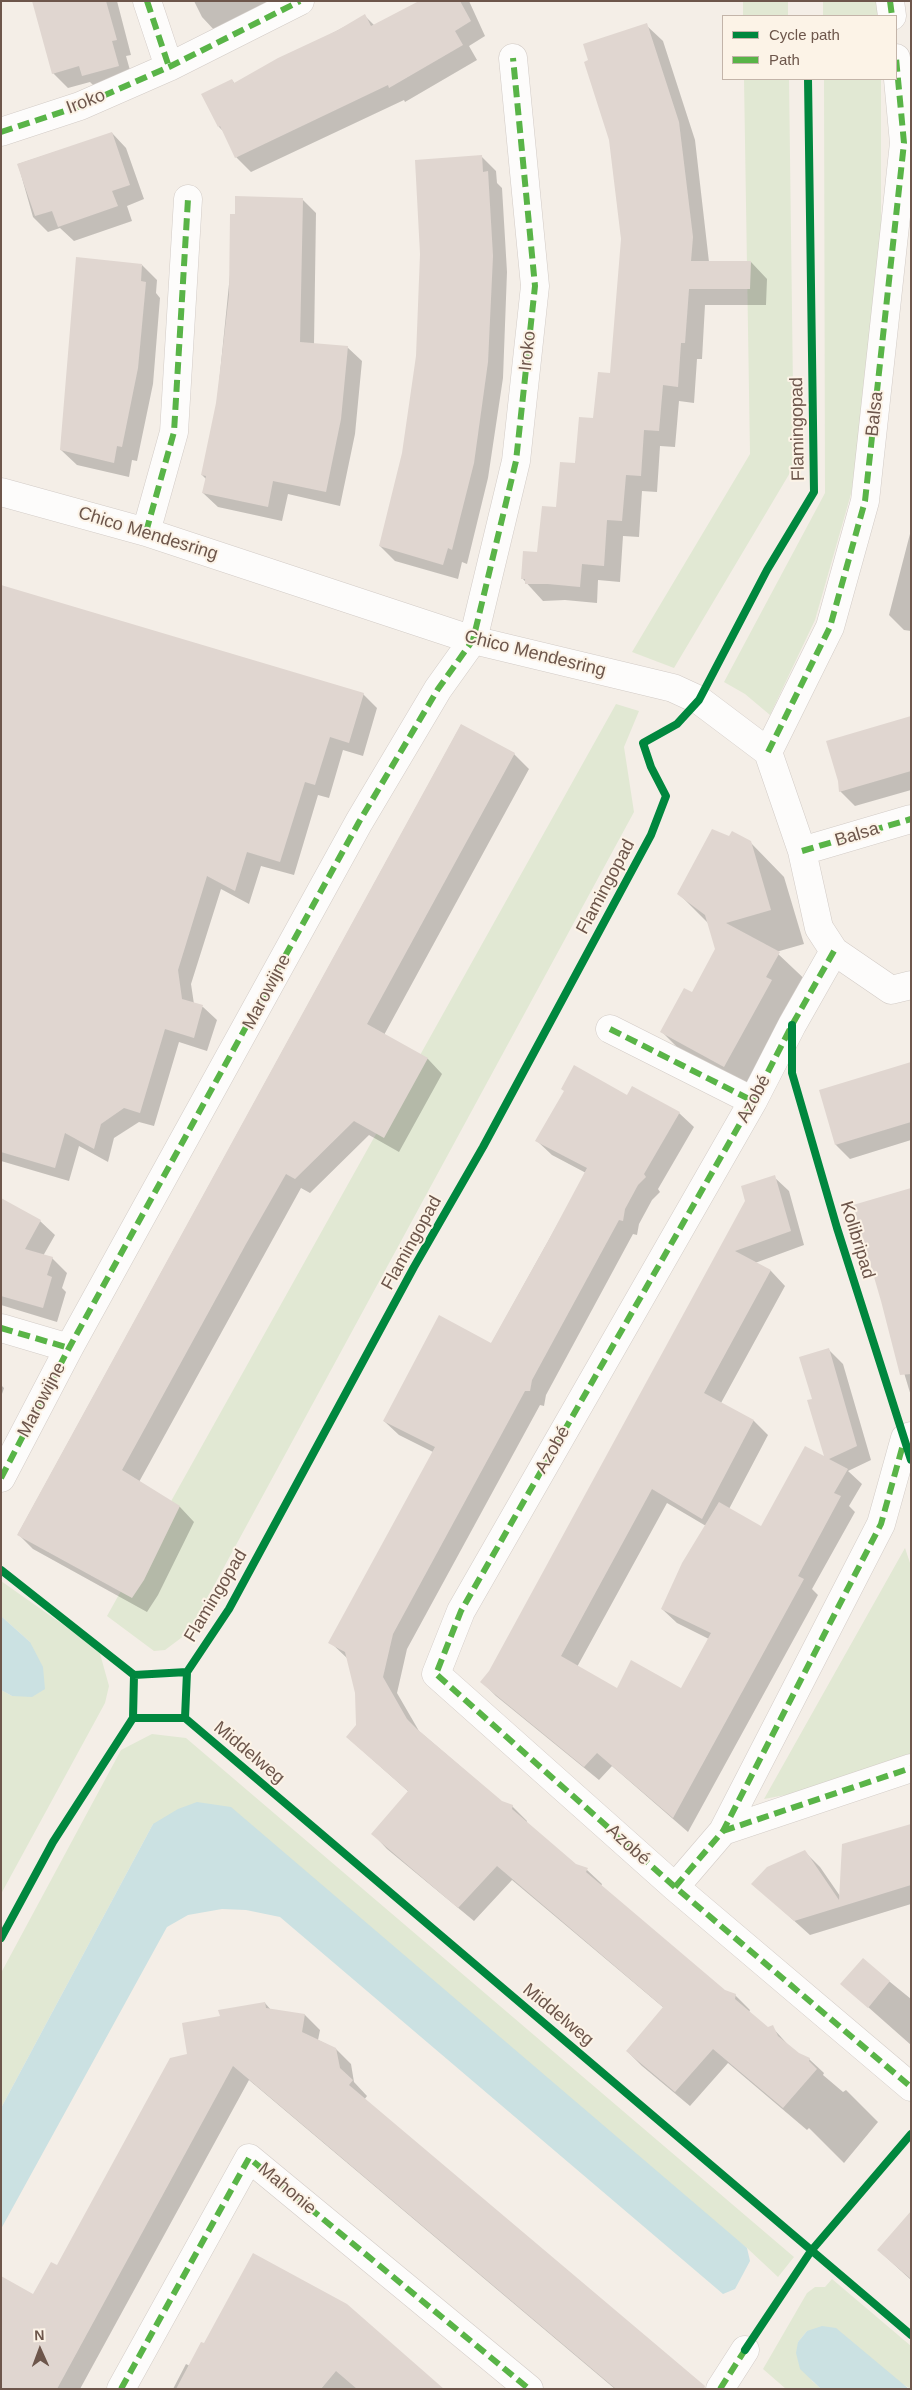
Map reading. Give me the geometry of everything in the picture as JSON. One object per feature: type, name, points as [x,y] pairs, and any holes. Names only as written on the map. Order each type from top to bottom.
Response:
[{"type":"street","points":[[147,1],[169,67]]},
{"type":"street","name":"Iroko","points":[[1,132],[80,106],[169,67],[300,1]]},
{"type":"street","points":[[890,1],[892,15]]},
{"type":"street","name":"Iroko","points":[[473,640],[516,461],[535,286],[513,58]]},
{"type":"street","name":"Balsa","points":[[768,752],[830,627],[865,501],[904,142],[897,68]]},
{"type":"street","points":[[146,532],[174,432],[188,199]]},
{"type":"street","name":"Chico Mendesring","points":[[1,492],[146,532],[473,640],[673,688],[699,700],[768,752]]},
{"type":"street","name":"Marowijne","points":[[1,1478],[69,1348],[359,822],[438,689],[473,640]]},
{"type":"street","points":[[768,752],[802,851],[819,928],[834,951],[890,990],[911,985]]},
{"type":"street","name":"Balsa","points":[[802,851],[911,819]]},
{"type":"street","name":"Azobé","points":[[834,951],[792,1025],[753,1102],[461,1611],[436,1674],[675,1887],[911,2087]]},
{"type":"street","points":[[610,1029],[753,1102]]},
{"type":"street","name":"Marowijne","points":[[1,1328],[69,1348]]},
{"type":"street","points":[[675,1887],[723,1831],[881,1524],[905,1438],[911,1436]]},
{"type":"street","points":[[723,1831],[911,1768]]},
{"type":"street","name":"Mahonie","points":[[121,2389],[249,2158],[529,2389]]},
{"type":"street","points":[[720,2389],[745,2350]]},
{"type":"green space","points":[[743,1],[788,1],[788,15],[743,15]]},
{"type":"green space","points":[[823,1],[877,1],[877,15],[823,15]]},
{"type":"green space","points":[[744,80],[789,80],[794,466],[674,668],[632,652],[750,454]]},
{"type":"green space","points":[[824,80],[881,80],[881,244],[872,373],[851,494],[815,620],[770,715],[745,694],[724,682],[825,493]]},
{"type":"green space","points":[[616,704],[639,711],[624,747],[634,812],[198,1615],[185,1635],[165,1650],[154,1651],[107,1616]]},
{"type":"green space","points":[[905,1548],[911,1566],[911,1763],[812,1790],[764,1799]]},
{"type":"green space","points":[[1,1581],[99,1650],[109,1686],[105,1703],[1,1894],[1,1690],[12,1696],[30,1642],[1,1616]]},
{"type":"green space","points":[[152,1734],[186,1738],[794,2257],[778,2277],[747,2248],[153,1824],[1,2108],[1,1973],[121,1750]]},
{"type":"green space","points":[[832,2279],[911,2346],[911,2389],[807,2331],[798,2342],[812,2381],[821,2389],[786,2389],[763,2369],[807,2293],[815,2287],[825,2287]]},
{"type":"shaded area","points":[[1,1616],[30,1642],[43,1667],[45,1689],[32,1697],[12,1696],[1,1690]]},
{"type":"shaded area","points":[[197,1802],[231,1807],[747,2248],[750,2261],[735,2289],[723,2294],[280,1917],[246,1910],[222,1909],[188,1915],[167,1927],[1,2229],[1,2108],[153,1824],[178,1809]]},
{"type":"shaded area","points":[[822,2326],[836,2328],[909,2389],[821,2389],[800,2369],[796,2353],[798,2342],[807,2331]]},
{"type":"building","points":[[32,1],[106,1],[117,40],[112,41],[119,66],[82,76],[79,66],[52,74]]},
{"type":"building","points":[[419,1],[460,1],[471,21],[455,31],[463,45],[389,88],[388,85],[235,158],[220,126],[218,127],[201,94],[232,79],[234,83],[278,58],[338,30],[365,14],[371,26]]},
{"type":"building","points":[[647,23],[679,122],[693,237],[691,261],[751,261],[750,289],[689,289],[685,343],[681,343],[678,387],[663,385],[659,431],[644,430],[641,476],[626,475],[622,521],[607,520],[604,566],[582,564],[580,587],[525,584],[525,579],[521,579],[523,551],[537,552],[542,506],[556,507],[560,462],[575,463],[579,417],[593,418],[598,372],[610,373],[621,239],[609,140],[584,62],[588,60],[583,44]]},
{"type":"building","points":[[112,132],[130,185],[112,191],[118,206],[58,227],[52,211],[35,216],[17,164]]},
{"type":"building","points":[[482,155],[483,172],[488,171],[493,256],[488,362],[474,463],[452,550],[448,548],[443,565],[379,546],[402,453],[416,356],[420,254],[415,160]]},
{"type":"building","points":[[235,196],[303,198],[300,342],[348,346],[341,419],[326,492],[273,481],[268,507],[202,493],[206,476],[201,475],[216,403],[229,295],[230,214],[235,214]]},
{"type":"building","points":[[76,257],[142,264],[141,281],[146,282],[138,368],[122,447],[117,446],[114,463],[60,450]]},
{"type":"building","points":[[1,585],[364,693],[349,743],[330,737],[315,785],[305,782],[280,862],[247,852],[235,891],[207,876],[178,970],[182,999],[203,1005],[194,1038],[165,1029],[140,1113],[124,1108],[101,1124],[94,1149],[65,1133],[55,1168],[1,1152]]},
{"type":"building","points":[[911,716],[911,771],[839,792],[838,781],[826,741]]},
{"type":"building","points":[[461,724],[515,753],[367,1024],[428,1058],[384,1138],[354,1121],[295,1179],[286,1174],[122,1470],[180,1506],[144,1580],[132,1598],[17,1535]]},
{"type":"building","points":[[712,829],[729,836],[732,831],[751,841],[771,910],[726,923],[780,952],[766,977],[772,980],[724,1067],[660,1032],[684,988],[692,992],[715,949],[705,915],[677,894]]},
{"type":"building","points":[[911,1062],[911,1122],[835,1145],[819,1090]]},
{"type":"building","points":[[574,1065],[627,1095],[632,1086],[680,1112],[644,1174],[646,1177],[638,1185],[625,1209],[623,1221],[619,1220],[532,1380],[530,1391],[525,1391],[393,1634],[383,1677],[407,1719],[417,1729],[502,1801],[513,1805],[512,1809],[576,1864],[588,1868],[586,1872],[725,1990],[736,1994],[735,1999],[768,2027],[773,2025],[778,2036],[799,2053],[810,2058],[809,2061],[817,2069],[783,2108],[713,2049],[675,2092],[626,2051],[663,2007],[497,1866],[458,1908],[371,1834],[408,1791],[346,1737],[356,1725],[355,1693],[345,1652],[328,1643],[435,1447],[383,1421],[439,1315],[491,1343],[548,1241],[587,1168],[535,1141],[564,1091],[561,1089]]},
{"type":"building","points":[[775,1175],[791,1231],[735,1251],[771,1270],[704,1393],[754,1420],[702,1519],[652,1489],[561,1656],[617,1688],[631,1660],[681,1688],[711,1633],[661,1609],[682,1563],[719,1502],[761,1526],[805,1446],[824,1456],[807,1400],[812,1399],[799,1357],[829,1348],[857,1446],[829,1459],[848,1469],[834,1493],[841,1496],[798,1576],[804,1579],[673,1818],[597,1753],[584,1767],[480,1682],[489,1671],[745,1201],[741,1186]]},
{"type":"building","points":[[911,1188],[911,1374],[900,1375],[853,1205]]},
{"type":"building","points":[[1,1198],[41,1220],[25,1249],[53,1257],[47,1275],[52,1277],[43,1308],[1,1296]]},
{"type":"building","points":[[911,1824],[911,1885],[794,1921],[751,1884],[767,1867],[805,1850],[839,1900],[842,1844]]},
{"type":"building","points":[[863,1958],[890,1981],[868,2008],[840,1984]]},
{"type":"building","points":[[265,2002],[266,2008],[305,2014],[302,2032],[336,2048],[340,2068],[353,2080],[349,2085],[705,2386],[704,2389],[616,2389],[233,2066],[57,2389],[1,2389],[1,2276],[33,2294],[51,2262],[57,2265],[170,2058],[187,2054],[182,2023],[220,2016],[218,2010]]},
{"type":"building","points":[[911,2211],[911,2279],[877,2250]]},
{"type":"building","points":[[253,2253],[347,2304],[444,2389],[357,2389],[336,2371],[321,2389],[176,2389],[201,2342],[204,2343]]},
{"type":"marked path","points":[[147,1],[169,67]]},
{"type":"marked path","points":[[1,132],[80,106],[169,67],[300,1]]},
{"type":"marked path","points":[[890,1],[892,15]]},
{"type":"marked path","points":[[1,1478],[69,1348],[359,822],[438,689],[473,640],[516,461],[535,286],[513,58]]},
{"type":"marked path","points":[[768,752],[830,627],[865,501],[904,143],[897,69]]},
{"type":"marked path","points":[[146,532],[174,432],[188,199]]},
{"type":"marked path","points":[[802,851],[911,819]]},
{"type":"marked path","points":[[834,951],[792,1025],[753,1101],[461,1611],[436,1674],[675,1887],[911,2087]]},
{"type":"marked path","points":[[610,1029],[753,1101]]},
{"type":"marked path","points":[[1,1328],[69,1348]]},
{"type":"marked path","points":[[675,1887],[723,1831],[881,1524],[904,1441]]},
{"type":"marked path","points":[[723,1831],[911,1768]]},
{"type":"marked path","points":[[121,2389],[249,2158],[529,2389]]},
{"type":"marked path","points":[[720,2389],[745,2350]]},
{"type":"cycle path","name":"Flamingopad","points":[[187,1672],[229,1609],[414,1267],[483,1147],[651,835],[666,796],[651,767],[643,743],[677,724],[699,700],[767,570],[814,492],[808,80]]},
{"type":"cycle path","name":"Kolibripad","points":[[792,1025],[792,1073],[837,1228],[911,1460]]},
{"type":"cycle path","name":"Middelweg","points":[[1,1570],[134,1675],[133,1718],[185,1718],[911,2335]]},
{"type":"cycle path","points":[[134,1675],[187,1672],[185,1718]]},
{"type":"cycle path","points":[[1,1938],[53,1842],[133,1718]]},
{"type":"cycle path","points":[[745,2350],[811,2251],[911,2134]]}]
